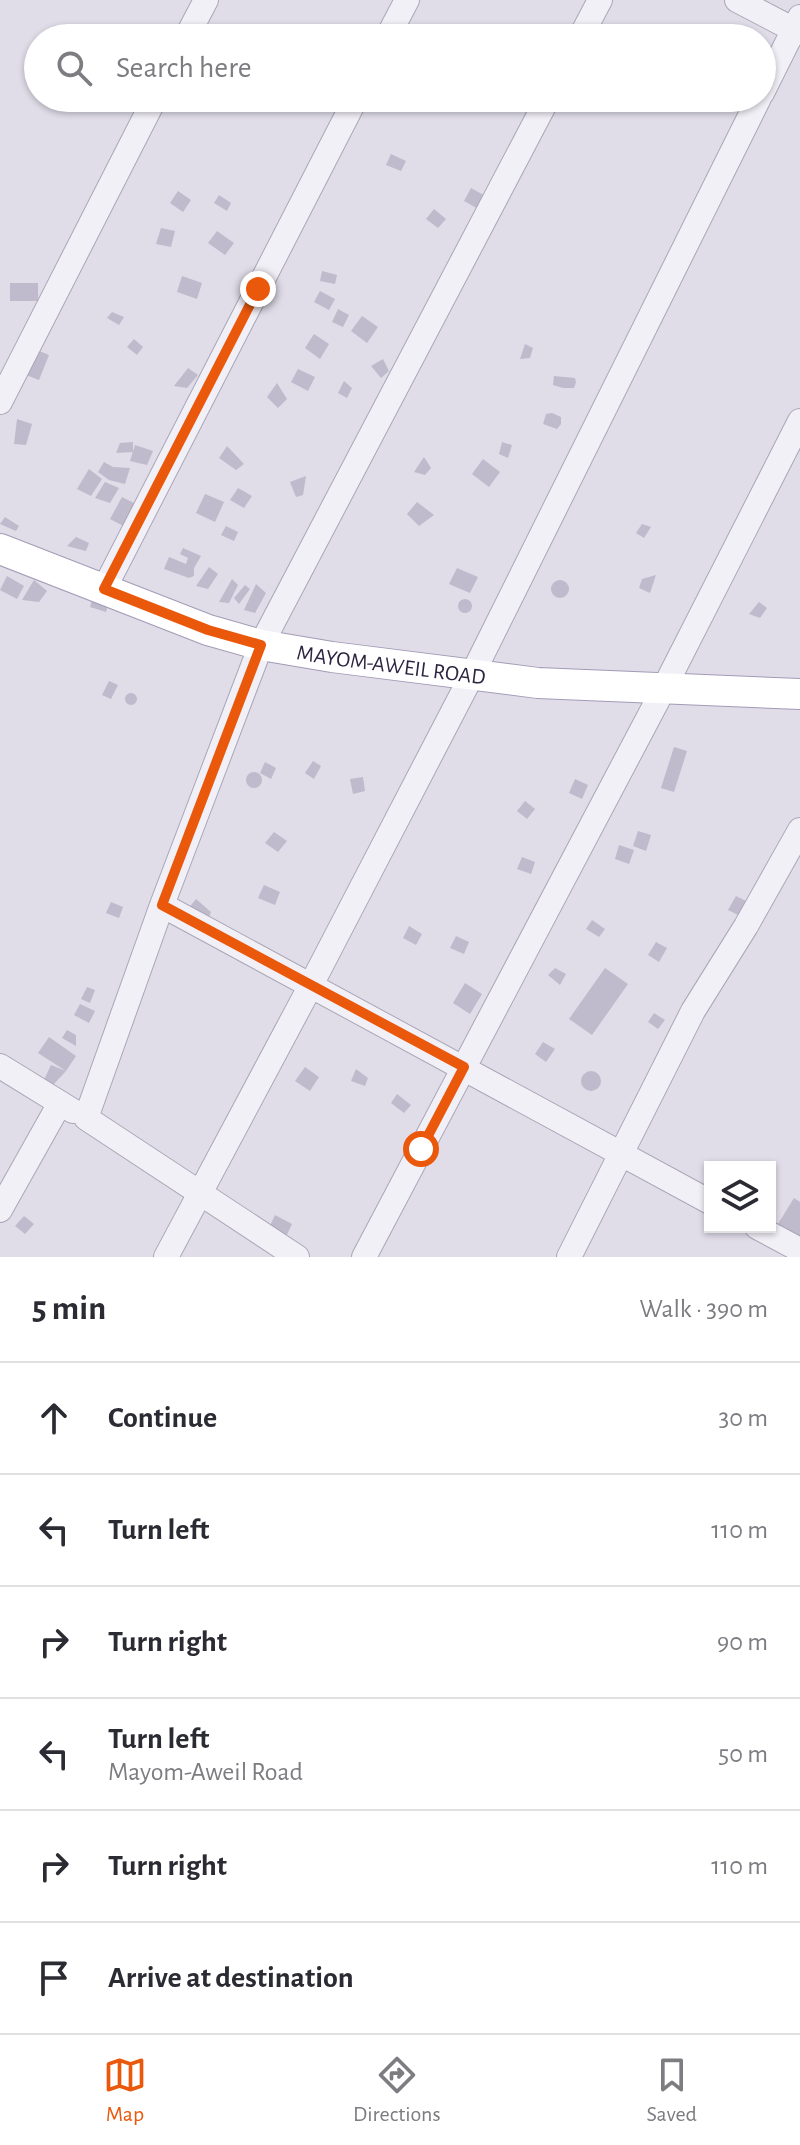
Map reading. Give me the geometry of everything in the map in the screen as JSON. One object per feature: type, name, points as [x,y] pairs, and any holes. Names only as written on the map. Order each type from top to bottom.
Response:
[{"type":"main road","name":"MAYOM-AWEIL ROAD","points":[[0,549],[208,630],[261,645],[538,683],[800,694]]},
{"type":"street","points":[[193,24],[206,0]]},
{"type":"street","points":[[394,24],[407,0]]},
{"type":"street","points":[[587,24],[600,0]]},
{"type":"street","points":[[737,0],[798,26],[776,68]]},
{"type":"street","points":[[0,402],[148,112]]},
{"type":"street","points":[[104,589],[349,112]]},
{"type":"street","points":[[86,1118],[162,905],[261,645],[541,112]]},
{"type":"street","points":[[166,1257],[472,675],[753,112]]},
{"type":"street","points":[[364,1257],[663,690],[800,421]]},
{"type":"street","points":[[569,1257],[693,1011],[799,834]]},
{"type":"street","points":[[162,905],[704,1199]]},
{"type":"street","points":[[0,1066],[86,1118],[297,1257]]},
{"type":"street","points":[[0,1210],[60,1103]]},
{"type":"street","points":[[769,1233],[794,1245]]},
{"type":"building","points":[[391,154],[406,161],[401,171],[386,165]]},
{"type":"building","points":[[471,188],[489,198],[482,211],[464,201]]},
{"type":"building","points":[[178,191],[191,200],[183,212],[170,203]]},
{"type":"building","points":[[219,195],[231,203],[227,211],[214,203]]},
{"type":"building","points":[[434,209],[446,219],[438,228],[426,219]]},
{"type":"building","points":[[161,228],[175,231],[171,247],[156,244]]},
{"type":"building","points":[[217,231],[234,243],[225,255],[208,243]]},
{"type":"building","points":[[322,271],[337,275],[335,284],[320,281]]},
{"type":"building","points":[[182,276],[202,283],[197,299],[177,292]]},
{"type":"building","points":[[10,283],[38,283],[38,301],[10,301]]},
{"type":"building","points":[[320,291],[335,299],[329,310],[314,302]]},
{"type":"building","points":[[338,309],[349,315],[343,327],[332,322]]},
{"type":"building","points":[[112,312],[124,317],[119,325],[107,318]]},
{"type":"building","points":[[362,316],[378,327],[367,343],[351,331]]},
{"type":"building","points":[[314,334],[329,344],[320,359],[305,348]]},
{"type":"building","points":[[134,339],[143,347],[137,355],[127,347]]},
{"type":"building","points":[[525,344],[533,348],[530,358],[520,359]]},
{"type":"building","points":[[37,350],[49,355],[39,380],[26,375]]},
{"type":"building","points":[[383,359],[389,371],[381,378],[371,366]]},
{"type":"building","points":[[188,368],[198,375],[187,388],[174,386]]},
{"type":"building","points":[[298,369],[315,377],[308,391],[291,382]]},
{"type":"building","points":[[554,376],[575,378],[574,388],[553,385]]},
{"type":"building","points":[[344,381],[352,388],[347,398],[338,393]]},
{"type":"building","points":[[277,383],[287,399],[278,408],[267,397]]},
{"type":"building","points":[[546,414],[561,417],[557,429],[543,424]]},
{"type":"building","points":[[17,419],[32,424],[26,445],[14,444]]},
{"type":"building","points":[[133,442],[133,452],[116,453],[120,443]]},
{"type":"building","points":[[502,442],[512,445],[508,458],[499,454]]},
{"type":"building","points":[[135,445],[153,451],[147,465],[130,461]]},
{"type":"building","points":[[227,446],[244,464],[236,470],[219,458]]},
{"type":"building","points":[[424,457],[431,468],[425,475],[414,472]]},
{"type":"building","points":[[483,459],[500,472],[489,487],[472,474]]},
{"type":"building","points":[[104,462],[113,467],[130,468],[125,484],[109,480],[98,472]]},
{"type":"building","points":[[89,469],[102,479],[91,496],[77,489]]},
{"type":"building","points":[[306,476],[303,495],[296,497],[290,482]]},
{"type":"building","points":[[105,482],[119,488],[110,503],[95,498]]},
{"type":"building","points":[[238,488],[252,496],[244,508],[230,500]]},
{"type":"building","points":[[205,494],[224,502],[215,522],[196,513]]},
{"type":"building","points":[[143,496],[135,532],[110,519],[122,497],[134,503]]},
{"type":"building","points":[[417,502],[434,515],[419,526],[407,514]]},
{"type":"building","points":[[5,517],[19,526],[16,531],[0,524]]},
{"type":"building","points":[[642,524],[651,527],[644,538],[636,533]]},
{"type":"building","points":[[226,526],[238,532],[234,541],[221,535]]},
{"type":"building","points":[[76,537],[89,543],[86,551],[67,546]]},
{"type":"building","points":[[183,548],[201,556],[194,568],[194,576],[189,578],[164,569],[169,557],[186,564],[188,558],[180,554]]},
{"type":"building","points":[[209,567],[218,574],[208,589],[196,586]]},
{"type":"building","points":[[457,568],[478,577],[470,593],[449,584]]},
{"type":"building","points":[[656,575],[650,593],[639,588],[642,579]]},
{"type":"building","points":[[7,576],[24,586],[17,599],[0,590]]},
{"type":"building","points":[[232,579],[238,585],[229,603],[219,602]]},
{"type":"building","points":[[34,580],[47,591],[39,602],[22,600]]},
{"type":"building","points":[[560,580],[569,589],[560,598],[551,589]]},
{"type":"building","points":[[256,584],[266,593],[255,613],[244,610]]},
{"type":"building","points":[[245,585],[250,589],[239,604],[234,598]]},
{"type":"building","points":[[93,596],[109,601],[106,612],[90,607]]},
{"type":"building","points":[[465,599],[472,606],[465,613],[458,606]]},
{"type":"building","points":[[759,602],[767,608],[760,618],[749,614]]},
{"type":"building","points":[[109,681],[118,685],[111,699],[102,695]]},
{"type":"building","points":[[126,694],[136,694],[136,704],[126,704]]},
{"type":"building","points":[[674,747],[687,751],[674,792],[661,788]]},
{"type":"building","points":[[313,761],[321,766],[314,779],[305,773]]},
{"type":"building","points":[[265,762],[276,768],[271,779],[260,773]]},
{"type":"building","points":[[251,772],[257,772],[262,780],[260,786],[251,788],[246,783],[246,777]]},
{"type":"building","points":[[363,777],[365,791],[353,794],[350,779]]},
{"type":"building","points":[[575,779],[588,785],[582,799],[569,793]]},
{"type":"building","points":[[525,801],[535,809],[527,819],[517,811]]},
{"type":"building","points":[[638,831],[651,835],[646,851],[633,846]]},
{"type":"building","points":[[274,832],[287,841],[278,852],[265,843]]},
{"type":"building","points":[[619,845],[634,850],[629,864],[615,859]]},
{"type":"building","points":[[522,857],[535,862],[531,874],[517,869]]},
{"type":"building","points":[[264,885],[280,892],[275,905],[258,898]]},
{"type":"building","points":[[736,896],[750,903],[742,917],[728,910]]},
{"type":"building","points":[[196,899],[211,912],[206,925],[188,909]]},
{"type":"building","points":[[111,902],[123,907],[119,918],[106,913]]},
{"type":"building","points":[[592,920],[605,929],[599,937],[586,929]]},
{"type":"building","points":[[409,926],[422,934],[416,945],[403,938]]},
{"type":"building","points":[[456,936],[469,942],[464,954],[450,948]]},
{"type":"building","points":[[656,942],[667,948],[659,962],[648,955]]},
{"type":"building","points":[[555,968],[566,974],[560,985],[548,975]]},
{"type":"building","points":[[605,968],[628,984],[592,1035],[569,1019]]},
{"type":"building","points":[[465,983],[482,994],[470,1014],[453,1003]]},
{"type":"building","points":[[87,987],[95,990],[90,1003],[81,999]]},
{"type":"building","points":[[80,1004],[95,1011],[89,1023],[74,1015]]},
{"type":"building","points":[[654,1013],[665,1020],[658,1029],[648,1022]]},
{"type":"building","points":[[67,1030],[76,1035],[76,1046],[62,1038]]},
{"type":"building","points":[[49,1037],[76,1056],[66,1071],[38,1053]]},
{"type":"building","points":[[543,1042],[555,1049],[546,1062],[535,1054]]},
{"type":"building","points":[[51,1065],[66,1071],[52,1086],[43,1082]]},
{"type":"building","points":[[305,1067],[319,1077],[310,1091],[295,1081]]},
{"type":"building","points":[[356,1069],[368,1078],[365,1086],[351,1081]]},
{"type":"building","points":[[591,1071],[598,1074],[601,1081],[598,1088],[591,1091],[584,1088],[581,1081],[584,1074]]},
{"type":"building","points":[[397,1094],[411,1105],[404,1113],[391,1103]]},
{"type":"building","points":[[794,1198],[800,1202],[800,1238],[778,1224]]},
{"type":"building","points":[[275,1215],[292,1224],[285,1239],[268,1230]]},
{"type":"building","points":[[24,1216],[34,1224],[25,1234],[15,1226]]},
{"type":"route","points":[[258,289],[104,589],[208,630],[261,645],[162,905],[464,1067],[421,1149]]}]
